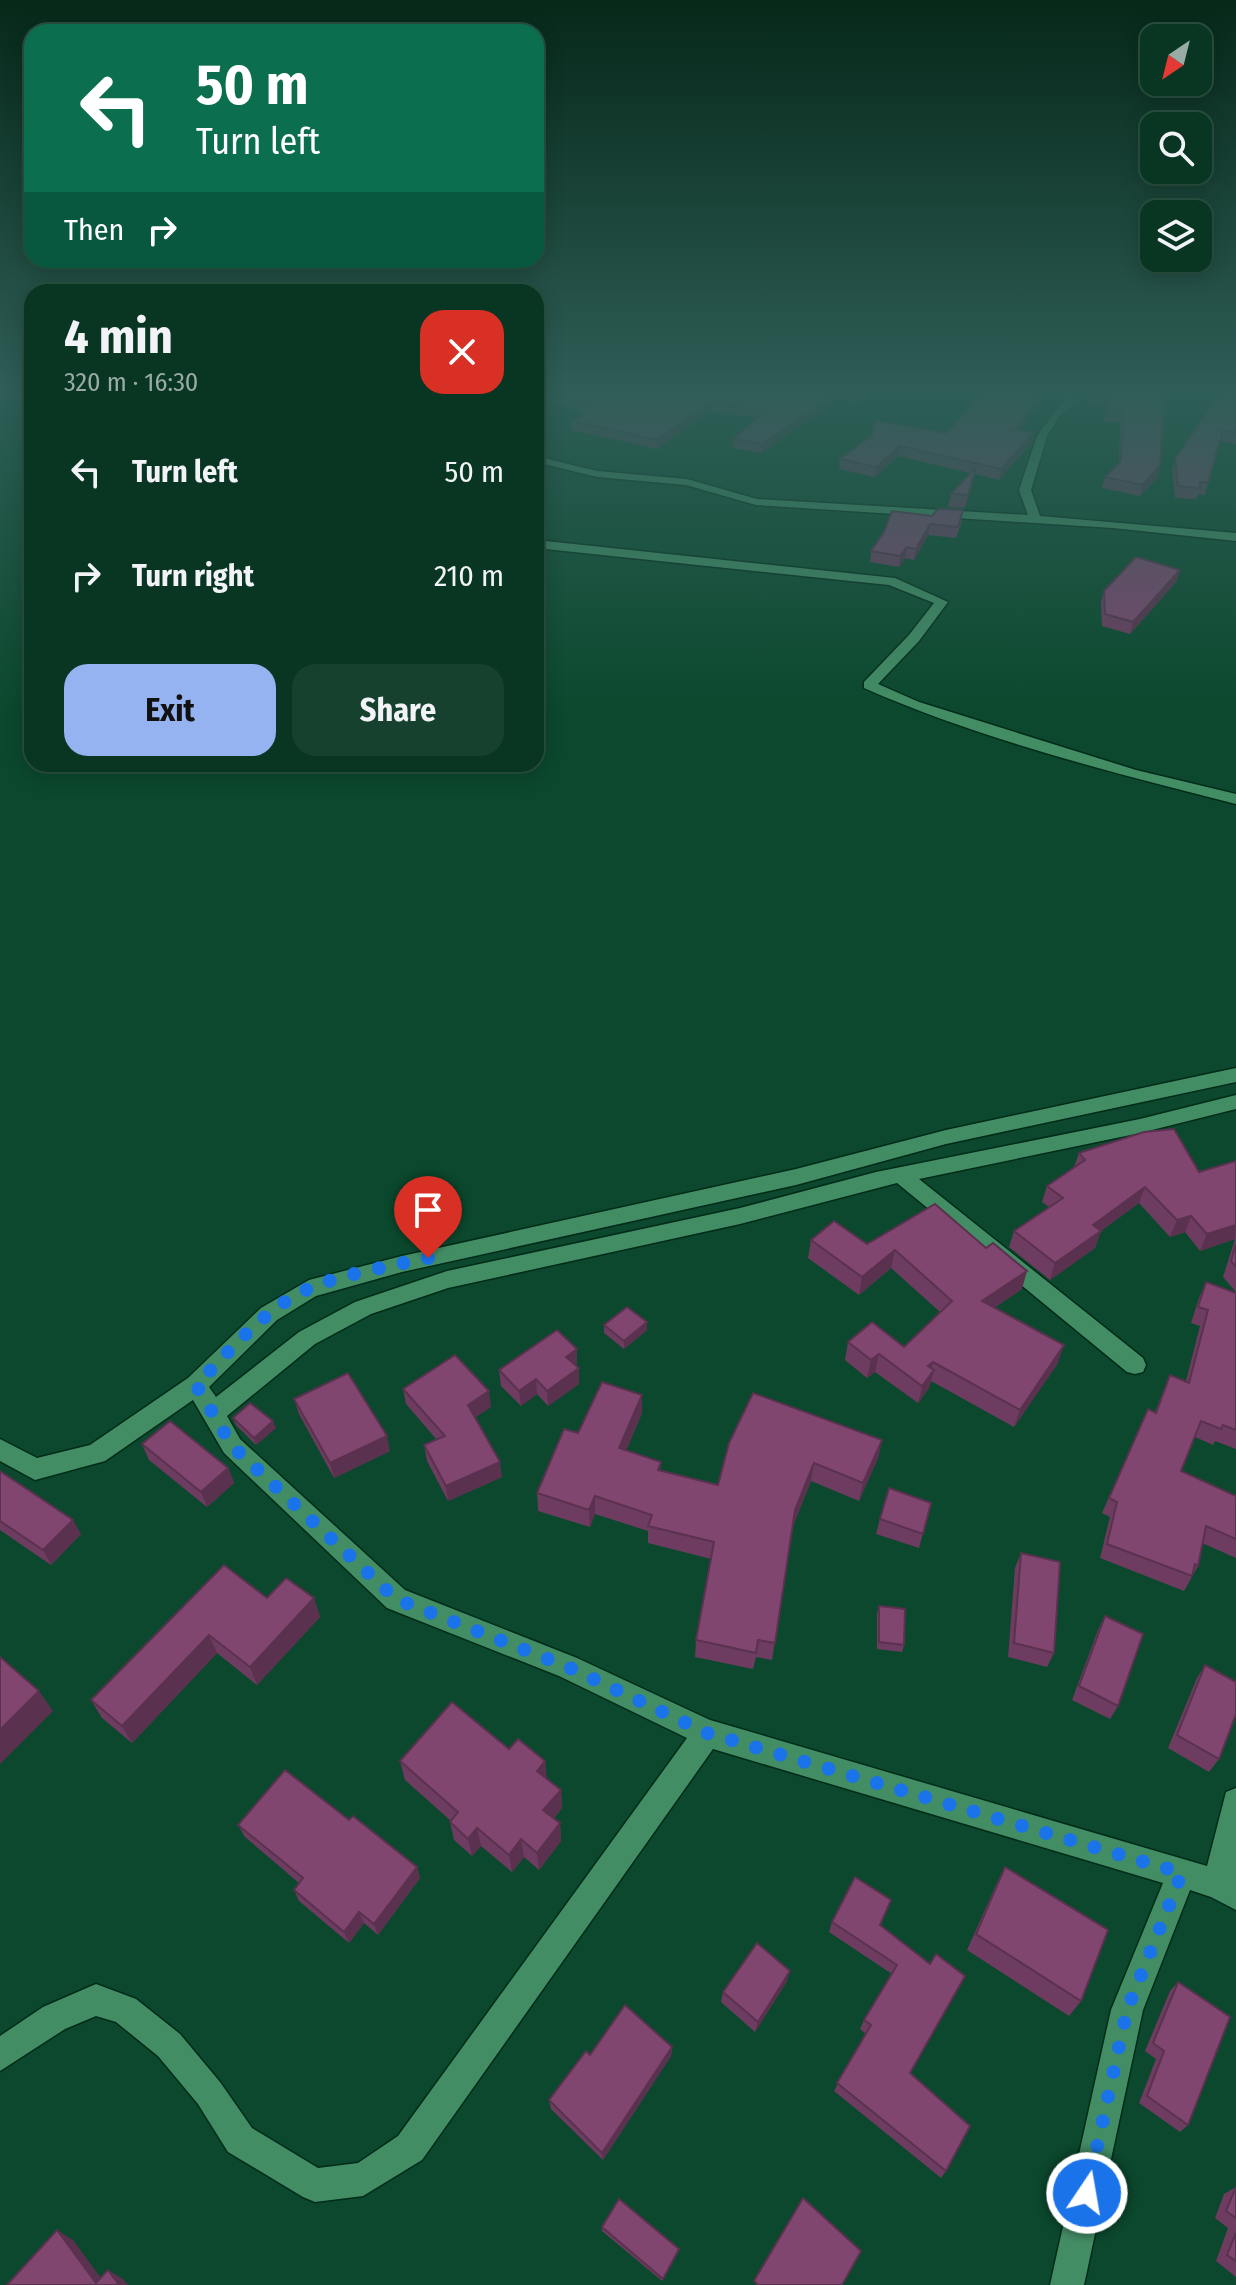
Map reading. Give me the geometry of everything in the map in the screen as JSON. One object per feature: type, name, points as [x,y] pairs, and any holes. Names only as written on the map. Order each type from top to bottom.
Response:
[{"type":"street","points":[[748,500],[1113,524],[1236,537]]},
{"type":"street","points":[[1028,500],[1036,521]]},
{"type":"street","points":[[544,545],[891,581],[942,602],[914,638],[869,685],[914,705],[1131,773],[1236,799]]},
{"type":"street","points":[[0,1449],[35,1469],[96,1454],[196,1385],[269,1314],[309,1289],[402,1264],[796,1177],[946,1137],[1236,1075]]},
{"type":"street","points":[[213,1413],[307,1338],[363,1308],[447,1280],[740,1216],[901,1175],[1140,1126],[1236,1102]]},
{"type":"street","points":[[901,1175],[1135,1365]]},
{"type":"street","points":[[196,1385],[232,1446],[396,1599],[568,1667],[707,1733],[1182,1873],[1227,1890],[1236,1802]]},
{"type":"street","points":[[0,2055],[54,2018],[96,2000],[111,2005],[125,2010],[169,2045],[209,2093],[240,2140],[315,2185],[363,2179],[410,2148],[707,1733]]},
{"type":"street","points":[[1067,2285],[1127,2010],[1182,1873]]},
{"type":"building","points":[[938,509],[963,510],[958,527],[930,524],[916,549],[907,547],[900,556],[871,551],[884,532],[892,511],[932,516]]},
{"type":"building","points":[[1136,557],[1180,570],[1133,622],[1105,614],[1104,591]]},
{"type":"building","points":[[1174,1129],[1199,1172],[1236,1161],[1236,1225],[1207,1234],[1191,1216],[1177,1220],[1145,1187],[1093,1225],[1101,1231],[1055,1263],[1014,1231],[1063,1198],[1047,1186],[1085,1160],[1079,1153],[1144,1132]]},
{"type":"building","points":[[935,1204],[986,1248],[993,1243],[1027,1271],[982,1301],[1064,1345],[1020,1410],[933,1362],[928,1366],[934,1370],[922,1386],[879,1354],[871,1360],[848,1342],[872,1322],[904,1347],[952,1301],[895,1250],[862,1277],[811,1240],[834,1221],[867,1244]]},
{"type":"building","points":[[1236,1244],[1236,1267],[1231,1261]]},
{"type":"building","points":[[1206,1282],[1236,1293],[1236,1430],[1223,1425],[1221,1429],[1201,1421],[1181,1471],[1236,1496],[1236,1539],[1206,1526],[1198,1566],[1195,1564],[1192,1576],[1107,1544],[1117,1502],[1109,1498],[1148,1409],[1156,1413],[1170,1375],[1189,1383],[1208,1310],[1198,1307]]},
{"type":"building","points":[[627,1307],[647,1322],[624,1341],[604,1325]]},
{"type":"building","points":[[557,1330],[577,1349],[566,1357],[579,1368],[547,1391],[536,1379],[519,1391],[499,1370]]},
{"type":"building","points":[[455,1355],[489,1391],[468,1405],[500,1462],[446,1486],[424,1445],[445,1436],[403,1389]]},
{"type":"building","points":[[348,1373],[387,1436],[330,1463],[294,1399]]},
{"type":"building","points":[[602,1382],[642,1395],[619,1448],[661,1462],[658,1470],[718,1485],[729,1443],[753,1393],[882,1440],[863,1483],[814,1463],[795,1510],[775,1643],[758,1640],[756,1653],[696,1640],[714,1542],[648,1526],[652,1515],[595,1496],[589,1510],[537,1493],[564,1429],[578,1433]]},
{"type":"building","points":[[250,1403],[273,1421],[254,1438],[233,1418]]},
{"type":"building","points":[[170,1421],[228,1468],[201,1492],[142,1444]]},
{"type":"building","points":[[0,1471],[73,1520],[43,1550],[0,1521]]},
{"type":"building","points":[[889,1488],[931,1503],[923,1534],[880,1519]]},
{"type":"building","points":[[1021,1553],[1060,1562],[1054,1653],[1014,1643]]},
{"type":"building","points":[[224,1565],[267,1598],[286,1578],[314,1598],[250,1667],[209,1635],[122,1726],[91,1700]]},
{"type":"building","points":[[879,1606],[905,1609],[904,1645],[879,1642]]},
{"type":"building","points":[[1105,1616],[1143,1634],[1118,1706],[1079,1686]]},
{"type":"building","points":[[0,1657],[39,1691],[0,1730]]},
{"type":"building","points":[[1205,1665],[1236,1682],[1236,1714],[1219,1759],[1177,1735]]},
{"type":"building","points":[[452,1702],[509,1749],[518,1739],[545,1761],[537,1771],[561,1790],[543,1810],[560,1823],[537,1853],[521,1839],[509,1855],[477,1828],[468,1839],[450,1822],[458,1812],[400,1761]]},
{"type":"building","points":[[285,1770],[349,1820],[353,1816],[417,1867],[374,1924],[359,1912],[344,1932],[294,1890],[303,1878],[238,1825]]},
{"type":"building","points":[[1005,1867],[1108,1930],[1081,2001],[976,1934]]},
{"type":"building","points":[[855,1877],[891,1900],[880,1925],[930,1964],[936,1954],[965,1976],[910,2073],[970,2126],[946,2171],[837,2083],[871,2025],[864,2020],[897,1965],[832,1922]]},
{"type":"building","points":[[757,1943],[790,1971],[758,2022],[723,1992]]},
{"type":"building","points":[[1178,1982],[1230,2017],[1188,2125],[1147,2096],[1164,2051],[1153,2043]]},
{"type":"building","points":[[625,2005],[672,2047],[602,2153],[549,2100],[586,2051],[590,2055]]},
{"type":"building","points":[[1236,2187],[1236,2218],[1226,2211]]},
{"type":"building","points":[[803,2198],[861,2251],[842,2285],[758,2285],[754,2281]]},
{"type":"building","points":[[619,2199],[679,2249],[663,2279],[602,2227]]},
{"type":"building","points":[[57,2230],[96,2283],[108,2270],[119,2285],[7,2285]]},
{"type":"building","points":[[1236,2233],[1236,2261],[1227,2255]]},
{"type":"route","points":[[428,1258],[309,1289],[269,1314],[251,1330],[196,1385],[232,1446],[312,1524],[396,1599],[568,1667],[707,1733],[1182,1873],[1127,2010],[1087,2193]]}]
